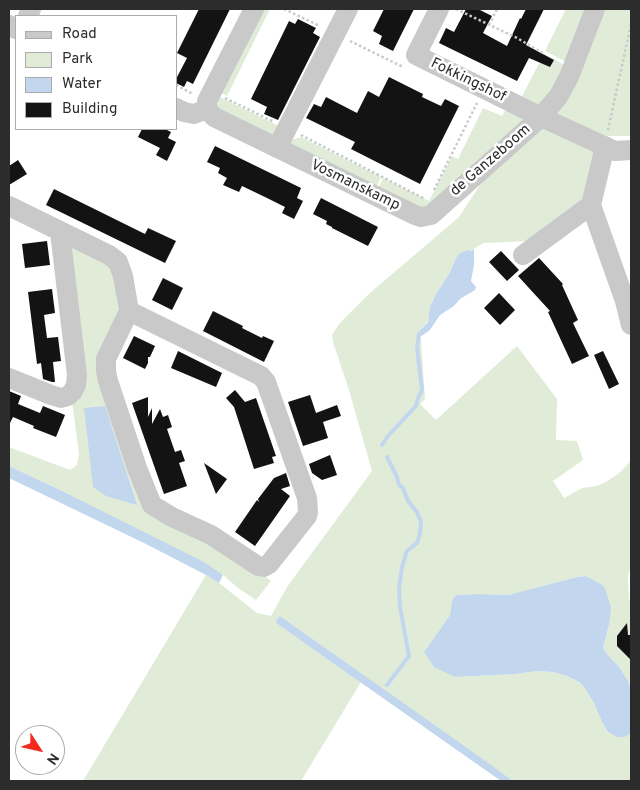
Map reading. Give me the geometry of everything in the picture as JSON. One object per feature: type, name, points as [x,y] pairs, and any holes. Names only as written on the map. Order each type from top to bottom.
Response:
[{"type":"street","points":[[178,109],[194,114],[210,100],[254,9]]},
{"type":"street","points":[[277,148],[348,9]]},
{"type":"street","name":"Fokkingshof","points":[[439,9],[416,56],[541,117]]},
{"type":"street","points":[[541,117],[558,97],[569,77],[595,9]]},
{"type":"street","name":"Vosmanskamp","points":[[210,100],[214,117],[415,215],[420,217],[430,215],[432,201]]},
{"type":"street","name":"de Ganzeboom","points":[[432,201],[541,117],[614,151],[631,150]]},
{"type":"street","points":[[604,146],[590,205],[625,301],[631,325]]},
{"type":"street","points":[[523,256],[590,205]]},
{"type":"street","points":[[9,206],[109,255],[118,262],[124,276],[129,311],[106,358],[106,371],[122,424],[152,505],[172,517],[211,534],[258,566],[264,567],[269,564],[307,516],[308,512],[307,498],[266,382],[261,376],[129,311]]},
{"type":"street","points":[[9,378],[50,396],[61,398],[68,396],[76,385],[77,375],[60,232]]},
{"type":"path","points":[[284,9],[406,68]]},
{"type":"path","points":[[456,9],[543,53]]},
{"type":"path","points":[[489,25],[497,9]]},
{"type":"path","points":[[604,146],[631,24]]},
{"type":"path","points":[[210,100],[287,128],[432,201],[484,89]]},
{"type":"green space","points":[[261,9],[270,9],[227,96],[219,92]]},
{"type":"green space","points":[[566,9],[589,9],[568,63],[545,51]]},
{"type":"green space","points":[[603,9],[631,9],[631,136],[606,136],[605,139],[554,116]]},
{"type":"green space","points":[[544,54],[567,66],[540,107],[520,100]]},
{"type":"green space","points":[[218,96],[279,126],[273,139],[217,108]]},
{"type":"green space","points":[[508,105],[523,117],[523,123],[422,211],[377,191],[383,178],[429,201],[452,156],[458,159],[483,108],[502,116]]},
{"type":"green space","points":[[545,125],[596,149],[580,207],[529,241],[484,243],[471,251],[460,253],[436,294],[430,307],[428,321],[418,332],[421,340],[425,399],[420,404],[436,420],[517,346],[557,399],[556,440],[577,441],[583,460],[553,481],[564,498],[582,488],[604,483],[618,474],[631,461],[631,565],[628,576],[629,600],[631,600],[631,690],[620,668],[603,648],[609,625],[605,588],[586,576],[508,595],[456,595],[452,600],[450,615],[424,652],[455,677],[537,671],[553,672],[579,682],[594,703],[608,732],[617,737],[625,737],[631,733],[631,781],[513,781],[280,616],[276,623],[361,682],[301,781],[83,781],[206,575],[257,613],[271,616],[287,587],[372,471],[332,335],[339,324],[371,292],[459,217],[482,182]]},
{"type":"green space","points":[[301,137],[381,177],[375,190],[289,147],[291,140]]},
{"type":"green space","points":[[74,247],[113,269],[119,318],[100,358],[148,508],[271,581],[256,600],[223,575],[58,489],[9,466],[9,447],[70,470],[77,465],[79,454],[72,401],[71,248]]},
{"type":"water","points":[[474,249],[471,281],[476,287],[475,290],[440,315],[430,330],[420,337],[418,332],[428,322],[430,307],[456,258],[460,253]]},
{"type":"water","points":[[105,406],[137,505],[106,496],[93,487],[84,408]]},
{"type":"water","points":[[9,466],[204,562],[223,575],[219,583],[146,544],[9,478]]},
{"type":"water","points":[[586,576],[605,588],[611,608],[603,648],[620,668],[631,690],[631,733],[625,737],[617,737],[608,732],[584,687],[567,676],[553,672],[537,671],[455,677],[434,667],[424,652],[450,615],[452,600],[456,595],[508,595]]},
{"type":"water","points":[[280,616],[513,781],[501,781],[276,623]]},
{"type":"building","points":[[199,9],[230,9],[193,84],[187,81],[184,87],[178,84],[178,75],[187,58],[178,54]]},
{"type":"building","points":[[384,9],[414,9],[393,51],[379,44],[382,36],[373,31]]},
{"type":"building","points":[[466,9],[478,9],[492,16],[483,33],[507,46],[526,9],[544,9],[526,45],[554,60],[550,67],[529,58],[517,81],[439,43],[446,28],[454,32]]},
{"type":"building","points":[[298,19],[316,28],[313,33],[320,37],[278,120],[264,114],[267,107],[251,99],[289,21],[295,24]]},
{"type":"building","points":[[389,77],[423,94],[422,97],[441,106],[445,99],[459,106],[420,184],[351,149],[355,142],[306,118],[314,104],[321,107],[326,97],[357,113],[368,91],[379,97]]},
{"type":"building","points":[[142,130],[167,130],[171,132],[168,138],[176,142],[167,161],[156,155],[160,148],[138,137]]},
{"type":"building","points":[[215,146],[301,188],[297,198],[303,201],[294,219],[282,213],[285,207],[242,186],[239,192],[223,185],[227,178],[218,173],[220,168],[207,162]]},
{"type":"building","points":[[18,160],[27,174],[9,185],[9,166]]},
{"type":"building","points":[[54,189],[145,234],[148,228],[176,241],[165,263],[46,205]]},
{"type":"building","points":[[321,198],[378,227],[368,246],[332,228],[326,224],[327,221],[313,214]]},
{"type":"building","points":[[47,241],[50,265],[25,268],[22,244]]},
{"type":"building","points":[[501,251],[519,270],[507,281],[489,262]]},
{"type":"building","points":[[539,258],[563,284],[578,320],[573,323],[589,356],[572,364],[548,312],[550,311],[518,276]]},
{"type":"building","points":[[163,278],[183,288],[172,310],[152,300]]},
{"type":"building","points":[[52,289],[55,313],[44,315],[47,338],[58,337],[61,361],[53,362],[55,382],[43,379],[41,363],[37,364],[28,292]]},
{"type":"building","points":[[499,293],[515,310],[500,325],[484,308]]},
{"type":"building","points":[[213,311],[262,338],[263,336],[274,341],[264,362],[203,331]]},
{"type":"building","points":[[134,336],[155,346],[150,357],[148,357],[145,369],[123,358]]},
{"type":"building","points":[[178,351],[222,373],[216,387],[171,368]]},
{"type":"building","points":[[603,351],[619,384],[609,389],[594,355]]},
{"type":"building","points":[[235,390],[245,402],[256,398],[276,456],[272,457],[274,463],[254,469],[234,407],[226,398]]},
{"type":"building","points":[[9,391],[21,396],[18,404],[40,413],[43,406],[65,415],[56,437],[33,428],[34,426],[13,417],[9,425]]},
{"type":"building","points":[[310,395],[316,413],[337,405],[341,416],[323,422],[328,438],[303,446],[288,402]]},
{"type":"building","points":[[148,397],[148,417],[152,408],[152,424],[160,409],[163,417],[168,415],[172,427],[167,429],[175,452],[181,450],[185,461],[179,463],[187,486],[164,494],[132,403]]},
{"type":"building","points":[[330,455],[337,475],[322,480],[312,473],[309,464]]},
{"type":"building","points":[[204,463],[227,479],[216,494]]},
{"type":"building","points":[[286,473],[290,486],[281,489],[290,496],[255,546],[235,532],[257,500],[259,502],[258,499],[274,478]]},
{"type":"building","points":[[627,623],[628,635],[631,635],[631,660],[617,646],[617,636]]},
{"type":"waterway","points":[[382,445],[416,406],[422,390],[417,347],[419,334]]},
{"type":"waterway","points":[[387,457],[399,485],[403,488],[408,501],[417,512],[421,522],[417,543],[407,551],[405,557],[399,589],[400,607],[409,656],[387,685]]}]
